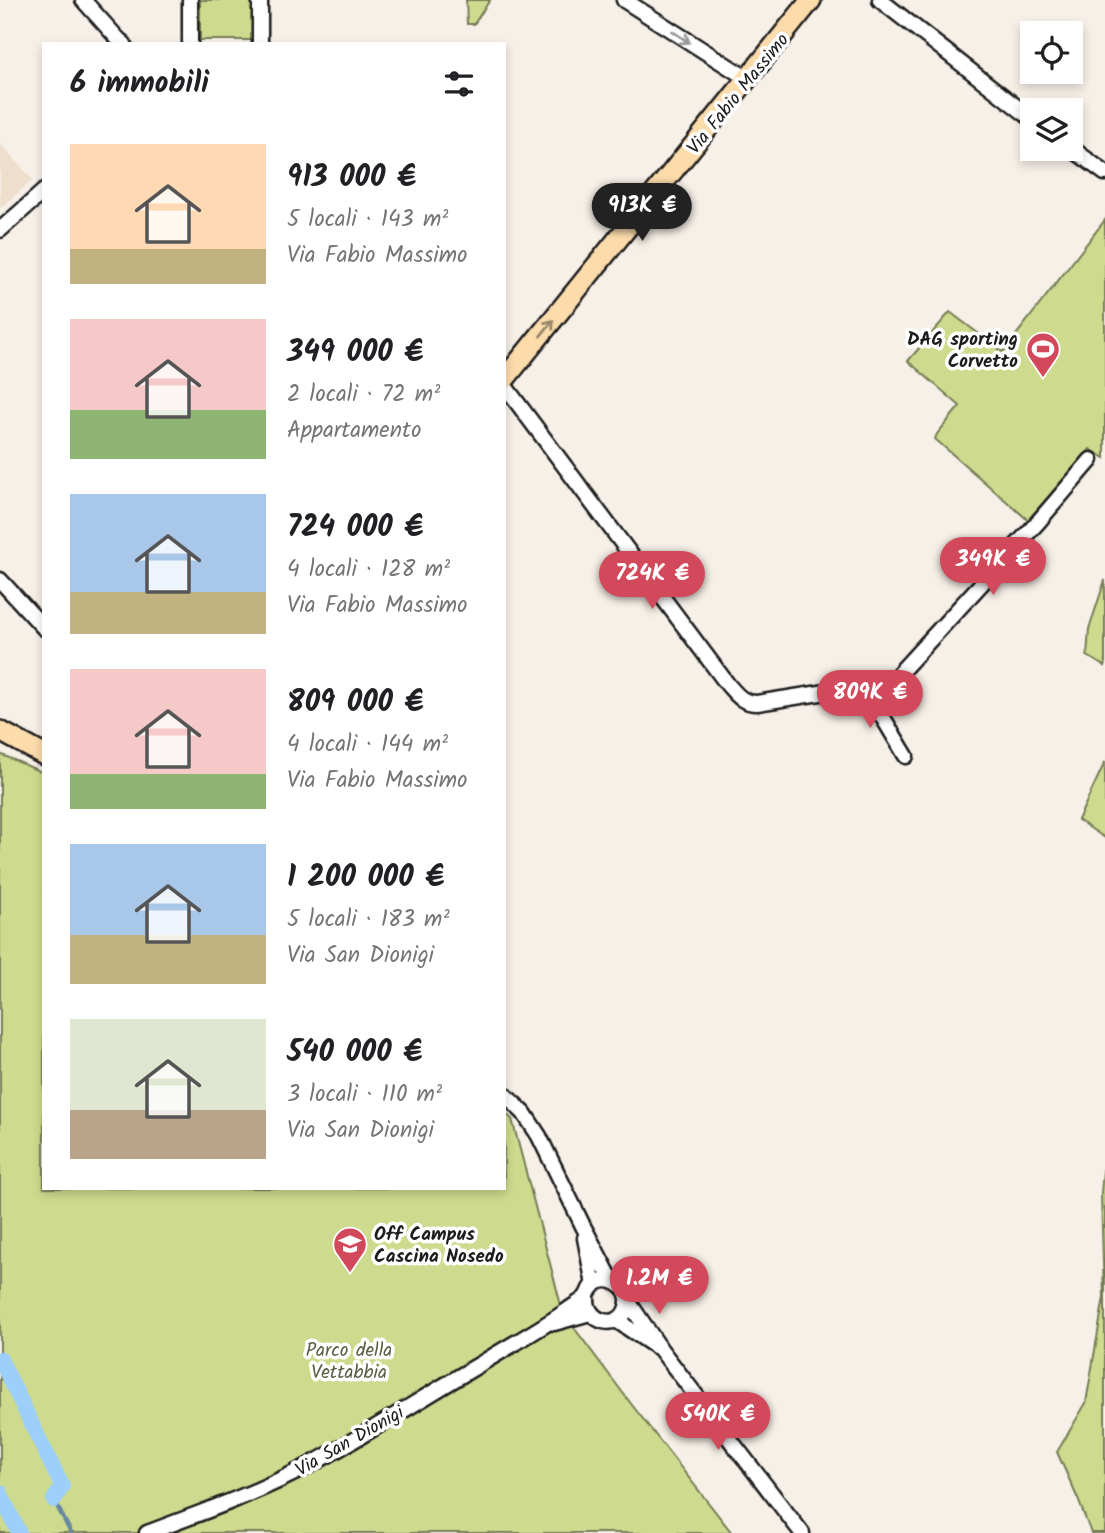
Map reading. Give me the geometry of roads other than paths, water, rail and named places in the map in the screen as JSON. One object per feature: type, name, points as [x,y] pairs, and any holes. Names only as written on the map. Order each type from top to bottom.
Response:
[{"type":"main road","name":"Via Fabio Massimo","points":[[506,380],[811,0]]},
{"type":"main road","points":[[0,731],[42,754]]},
{"type":"street","points":[[83,0],[122,42]]},
{"type":"street","points":[[190,0],[190,42]]},
{"type":"street","points":[[260,0],[260,42]]},
{"type":"street","points":[[624,0],[748,79]]},
{"type":"street","points":[[880,0],[1020,110]]},
{"type":"street","points":[[1083,157],[1105,173]]},
{"type":"street","points":[[0,230],[42,193]]},
{"type":"street","name":"Via Fabio Massimo","points":[[506,385],[739,699],[748,703],[894,679],[1091,460]]},
{"type":"street","points":[[0,580],[42,626]]},
{"type":"street","points":[[864,686],[906,757]]},
{"type":"street","points":[[506,1096],[524,1113],[539,1136],[612,1281],[624,1289],[628,1301],[662,1350],[802,1533]]},
{"type":"street","points":[[583,1226],[590,1291],[587,1306],[590,1313],[602,1321],[616,1320],[662,1350]]},
{"type":"street","name":"Via San Dionigi","points":[[147,1533],[239,1499],[308,1466],[542,1326],[602,1281],[612,1281]]},
{"type":"street","points":[[616,1320],[625,1312],[628,1301]]},
{"type":"street","name":"Via San Dionigi","points":[[542,1326],[590,1313]]},
{"type":"waterway","points":[[0,1359],[62,1486],[54,1500]]},
{"type":"waterway","points":[[0,1492],[19,1533]]},
{"type":"waterway","points":[[54,1500],[71,1533]]},
{"type":"place","name":"DAG sporting Corvetto","points":[[1043,379]]},
{"type":"place","name":"Off Campus Cascina Nosedo","points":[[350,1274]]},
{"type":"park label","name":"Parco della Vettabbia","points":[[349,1360]]}]
